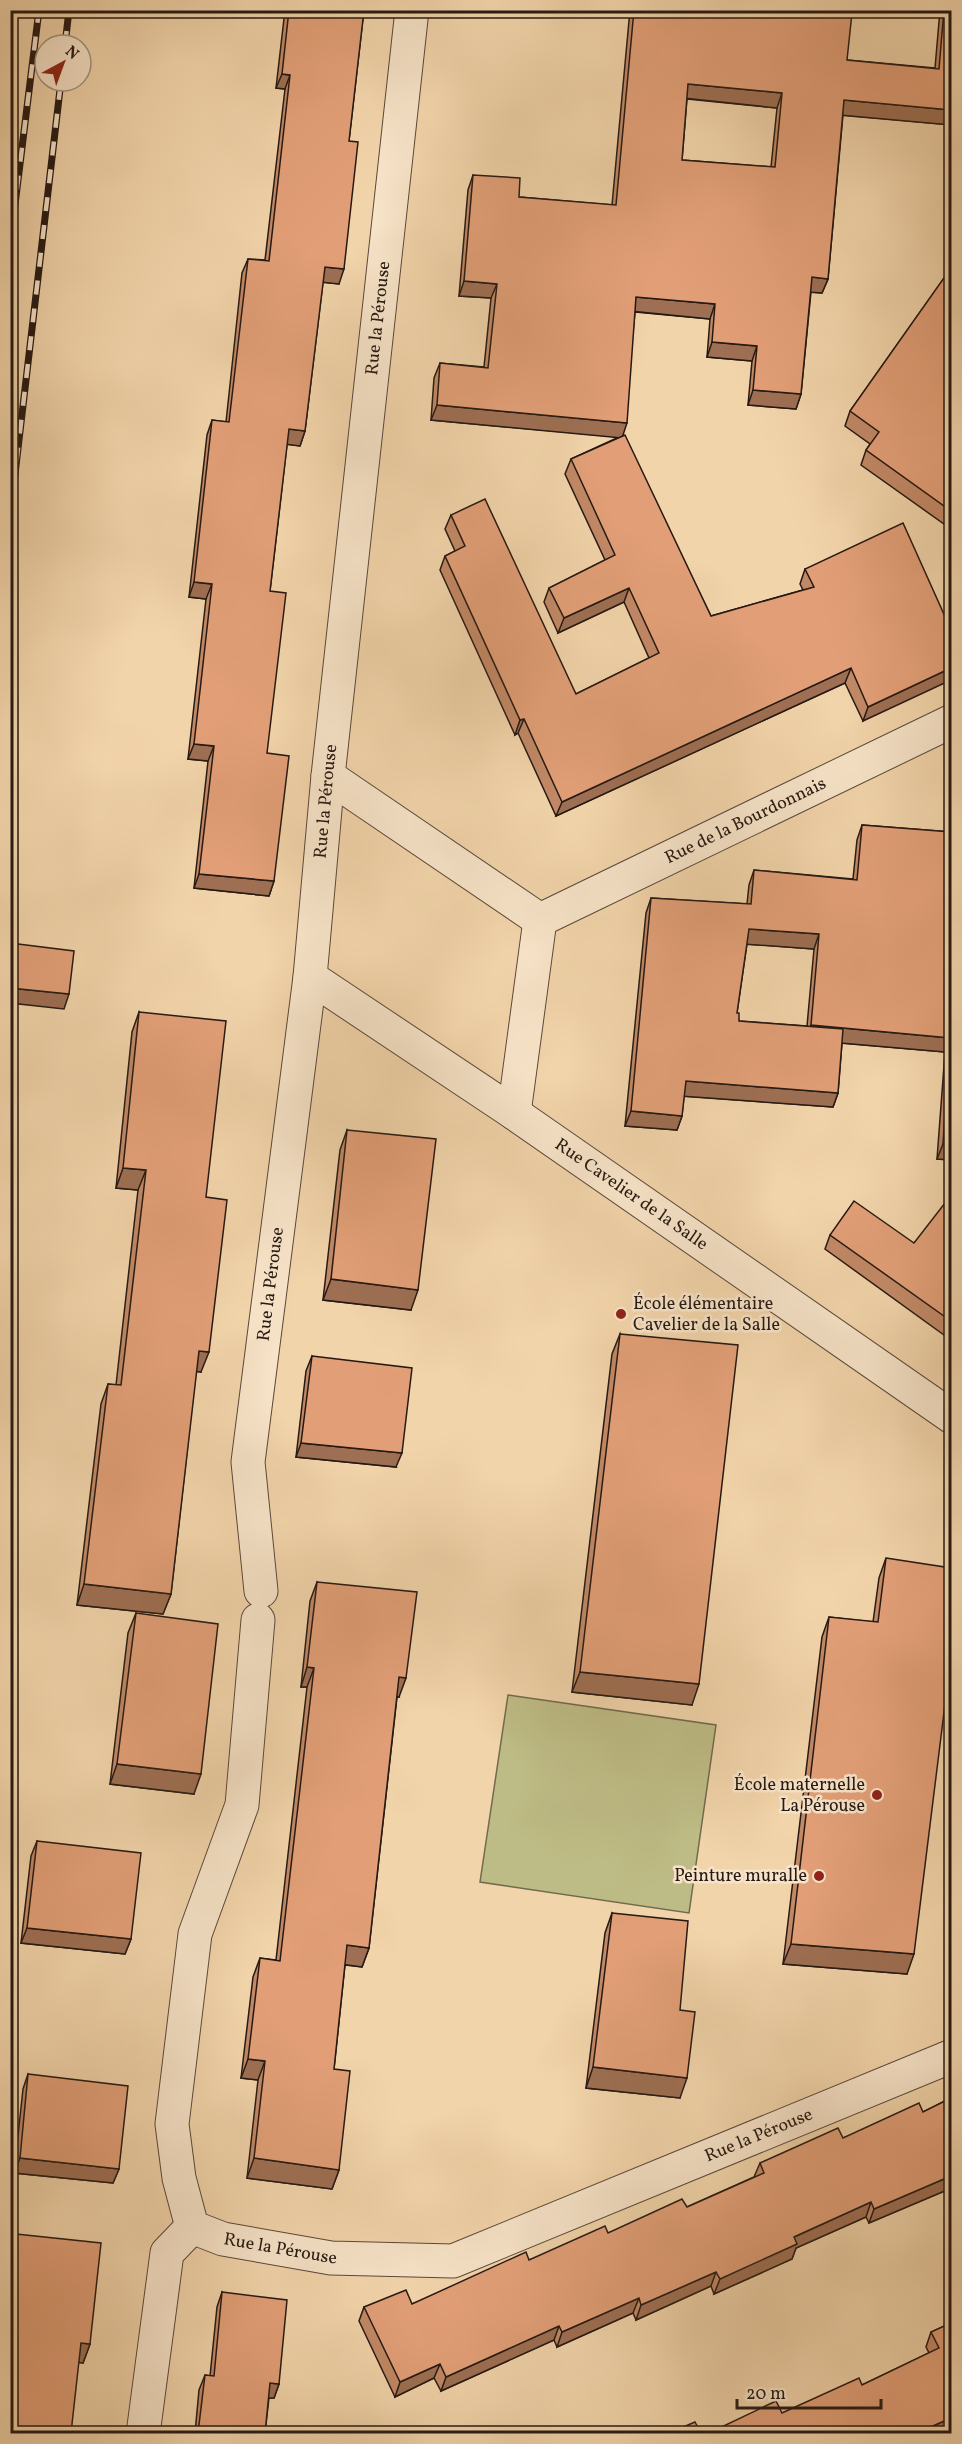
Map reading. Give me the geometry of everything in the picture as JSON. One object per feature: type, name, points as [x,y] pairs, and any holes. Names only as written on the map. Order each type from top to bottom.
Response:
[{"type":"street","name":"Rue la Pérouse","points":[[412,10],[328,776],[310,977],[248,1462],[259,1606],[242,1805],[195,1934],[172,2124],[179,2178],[192,2227],[223,2239],[331,2258],[453,2261],[951,2056]]},
{"type":"street","name":"Rue de la Bourdonnais","points":[[540,920],[951,721]]},
{"type":"street","points":[[328,776],[540,920],[514,1113]]},
{"type":"street","name":"Rue Cavelier de la Salle","points":[[310,977],[514,1113],[951,1417]]},
{"type":"street","points":[[143,2433],[167,2253],[192,2227]]},
{"type":"shaded area","points":[[508,1695],[716,1725],[689,1913],[480,1882]]},
{"type":"building","points":[[289,10],[364,10],[349,141],[358,142],[344,269],[325,267],[305,431],[289,429],[270,591],[286,593],[267,753],[289,756],[274,881],[199,874],[214,746],[194,744],[212,584],[194,582],[212,420],[229,422],[248,259],[269,261],[290,75],[282,74]]},
{"type":"building","points":[[634,10],[830,10],[852,13],[847,60],[939,69],[944,10],[951,10],[951,110],[844,100],[828,279],[812,277],[801,394],[753,390],[757,346],[712,342],[715,304],[636,297],[627,423],[437,405],[440,363],[488,368],[497,284],[464,281],[473,175],[520,178],[519,197],[616,205]],"holes":[[[688,84],[782,93],[775,167],[682,160]]]},
{"type":"building","points":[[951,268],[951,375],[949,379],[951,381],[951,511],[866,450],[879,432],[850,411]]},
{"type":"building","points":[[625,435],[711,616],[814,587],[805,569],[903,523],[951,630],[951,668],[868,707],[851,668],[562,802],[524,719],[520,720],[445,556],[465,546],[451,515],[485,499],[576,694],[659,653],[629,588],[564,618],[549,588],[615,555],[571,459]]},
{"type":"building","points":[[862,825],[951,832],[951,1145],[943,1144],[950,1038],[811,1025],[819,934],[749,929],[737,1013],[739,1013],[739,1021],[843,1029],[838,1093],[686,1081],[682,1116],[631,1111],[651,898],[751,904],[754,870],[857,880]]},
{"type":"building","points":[[10,943],[74,951],[69,994],[10,988]]},
{"type":"building","points":[[139,1012],[226,1021],[206,1197],[227,1200],[209,1352],[199,1351],[171,1594],[84,1584],[108,1384],[121,1385],[146,1170],[123,1168]]},
{"type":"building","points":[[347,1130],[436,1139],[418,1290],[331,1279]]},
{"type":"building","points":[[854,1201],[914,1243],[945,1203],[951,1207],[951,1321],[830,1235]]},
{"type":"building","points":[[620,1334],[738,1345],[699,1684],[580,1672]]},
{"type":"building","points":[[312,1356],[412,1368],[402,1453],[301,1443]]},
{"type":"building","name":"École maternelle La Pérouse","points":[[886,1558],[951,1568],[951,1656],[914,1954],[791,1944],[829,1617],[878,1622]]},
{"type":"building","points":[[317,1582],[417,1592],[406,1678],[399,1677],[369,1948],[347,1945],[334,2069],[350,2071],[339,2170],[254,2158],[265,2061],[248,2059],[260,1958],[280,1961],[314,1668],[307,1667]]},
{"type":"building","points":[[136,1613],[218,1624],[201,1774],[117,1764]]},
{"type":"building","points":[[37,1841],[141,1853],[131,1939],[27,1928]]},
{"type":"building","points":[[612,1913],[688,1921],[680,2010],[695,2012],[687,2078],[593,2067]]},
{"type":"building","points":[[28,2074],[128,2086],[119,2169],[20,2158]]},
{"type":"building","points":[[951,2098],[951,2176],[874,2209],[871,2202],[794,2237],[797,2244],[720,2279],[716,2272],[641,2305],[639,2298],[562,2332],[559,2326],[446,2377],[440,2364],[400,2382],[364,2307],[406,2290],[412,2304],[526,2252],[529,2260],[605,2226],[608,2233],[682,2199],[687,2207],[764,2173],[760,2163],[838,2128],[843,2138],[919,2103],[923,2112]]},
{"type":"building","points":[[16,2234],[101,2243],[90,2344],[81,2343],[71,2433],[10,2433],[10,2280]]},
{"type":"building","points":[[222,2292],[287,2300],[279,2384],[270,2383],[265,2433],[198,2433],[205,2375],[214,2376]]},
{"type":"building","points":[[951,2323],[951,2418],[917,2433],[709,2433],[776,2401],[782,2413],[859,2378],[862,2385],[939,2348],[931,2332]]},
{"type":"building","points":[[695,2422],[701,2433],[669,2433]]},
{"type":"railway","points":[[10,245],[39,10]]},
{"type":"railway","points":[[66,33],[69,10]]},
{"type":"railway","points":[[10,517],[60,93]]},
{"type":"place","name":"École élémentaire Cavelier de la Salle","points":[[621,1314]]},
{"type":"place","name":"École maternelle La Pérouse","points":[[877,1795]]},
{"type":"place","name":"Peinture muralle","points":[[819,1876]]}]
